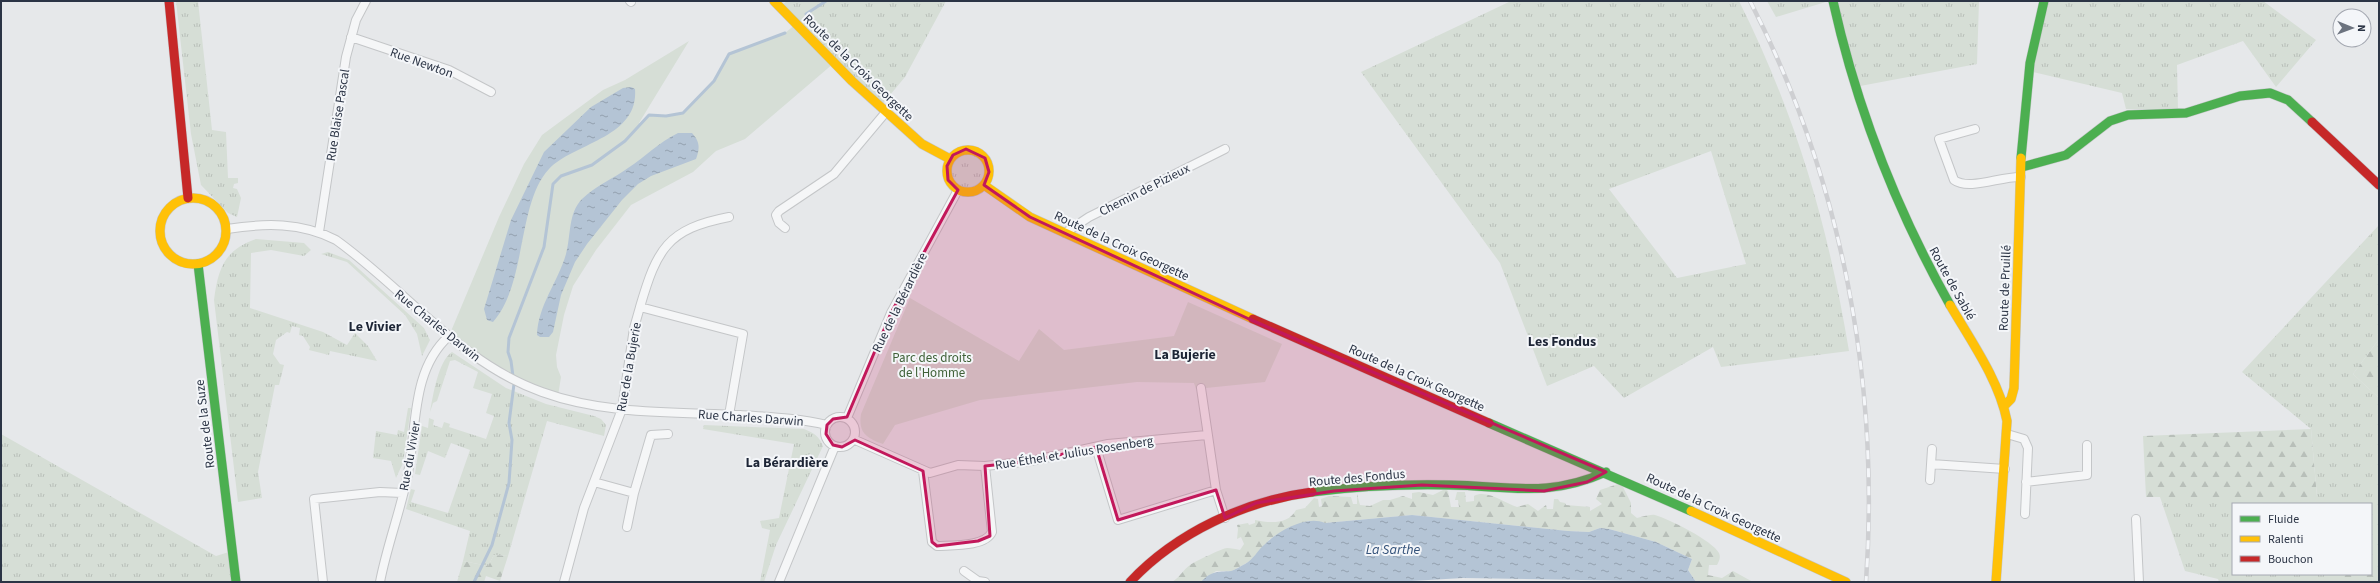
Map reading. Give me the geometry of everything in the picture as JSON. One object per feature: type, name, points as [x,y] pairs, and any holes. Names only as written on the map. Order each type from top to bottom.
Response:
[{"type":"street","points":[[169,1],[188,198]]},
{"type":"street","name":"Rue Blaise Pascal","points":[[319,232],[351,37],[356,20],[366,1]]},
{"type":"street","name":"Route de la Croix Georgette","points":[[774,1],[852,81],[886,112],[922,144],[950,159]]},
{"type":"street","name":"Route de Sablé","points":[[1833,1],[1855,87],[1890,184],[1917,245],[2004,406],[2007,421],[2007,434],[1996,582]]},
{"type":"street","name":"Route de Pruillé","points":[[2004,406],[2011,399],[2014,388],[2021,172],[2029,71],[2044,1]]},
{"type":"street","name":"Rue Newton","points":[[351,37],[449,70],[491,92]]},
{"type":"street","points":[[1975,129],[1939,139],[1954,180],[1963,185],[2009,176],[2066,154],[2110,120],[2128,115],[2186,114],[2240,96],[2270,93],[2288,100],[2379,185]]},
{"type":"street","points":[[786,228],[777,220],[776,215],[779,211],[834,174],[886,112]]},
{"type":"street","name":"Chemin de Pizieux","points":[[1066,234],[1089,217],[1225,149]]},
{"type":"street","points":[[961,150],[974,150],[980,153],[985,158],[989,172],[984,185],[972,192],[958,190],[952,186],[946,173],[950,159],[961,150]]},
{"type":"street","name":"Route de la Croix Georgette","points":[[984,185],[1030,217],[1066,234],[1249,318],[1606,472],[1846,582]]},
{"type":"street","name":"Rue de la Bérardière","points":[[847,418],[891,313],[958,190]]},
{"type":"street","points":[[188,198],[203,199],[216,206],[221,213],[227,229],[221,250],[211,259],[198,264],[187,264],[177,260],[165,248],[161,237],[160,225],[165,214],[174,204],[188,198]]},
{"type":"street","points":[[640,307],[650,272],[665,246],[682,231],[703,222],[729,217]]},
{"type":"street","name":"Rue Charles Darwin","points":[[227,229],[266,225],[299,227],[319,232],[348,249],[473,355],[500,373],[543,393],[589,404],[622,409],[799,419],[827,425]]},
{"type":"street","name":"Route de la Suze","points":[[198,264],[236,582]]},
{"type":"street","name":"Rue de la Bujerie","points":[[564,582],[573,543],[594,482],[622,409],[634,328],[640,307],[743,334],[729,415]]},
{"type":"street","name":"Rue du Vivier","points":[[380,582],[408,474],[418,395],[431,359],[439,345],[449,336]]},
{"type":"street","points":[[1201,388],[1216,490],[1225,518]]},
{"type":"street","points":[[847,418],[854,425],[853,439],[846,446],[835,446],[827,439],[827,425],[833,419],[847,418]]},
{"type":"street","points":[[627,527],[634,493],[651,435],[668,434]]},
{"type":"street","points":[[2007,434],[2020,437],[2027,443],[2025,514]]},
{"type":"street","name":"Rue Éthel et Julius Rosenberg","points":[[853,439],[923,471],[936,472],[958,465],[985,466],[1031,461],[1096,447],[1143,440],[1207,435]]},
{"type":"street","points":[[2026,482],[2087,475],[2087,445]]},
{"type":"street","points":[[779,582],[835,446]]},
{"type":"street","points":[[1096,447],[1118,520],[1216,490]]},
{"type":"street","points":[[1930,480],[1932,449]]},
{"type":"street","points":[[1932,464],[2005,469]]},
{"type":"street","points":[[923,471],[932,542],[937,546],[978,542],[990,536],[992,532],[985,466]]},
{"type":"street","name":"Route des Fondus","points":[[1130,582],[1159,556],[1192,532],[1256,503],[1334,491],[1422,484],[1544,491],[1587,482],[1606,472]]},
{"type":"street","points":[[594,482],[634,493]]},
{"type":"street","points":[[323,582],[314,499],[380,492],[402,493]]},
{"type":"street","points":[[2136,519],[2139,582]]},
{"type":"street","points":[[964,571],[978,581],[985,582]]},
{"type":"highlighted area","points":[[966,149],[985,158],[989,172],[984,185],[1030,217],[1249,319],[1606,472],[1587,482],[1544,491],[1422,485],[1334,491],[1256,503],[1225,518],[1216,490],[1118,520],[1096,447],[1031,461],[985,466],[990,536],[978,541],[937,546],[932,542],[923,471],[855,440],[842,447],[833,445],[826,434],[827,425],[833,419],[847,417],[891,313],[958,190],[948,180],[947,166],[953,155]]},
{"type":"green space","points":[[176,1],[198,1],[212,130],[226,132],[228,178],[238,178],[238,183],[234,184],[233,188],[237,189],[241,198],[237,217],[228,213],[201,185],[191,134]]},
{"type":"green space","points":[[787,1],[946,1],[905,77],[880,107],[780,7]]},
{"type":"green space","points":[[1511,1],[1739,1],[1777,86],[1808,172],[1831,259],[1849,351],[1721,367],[1713,347],[1624,398],[1594,366],[1547,386],[1500,263],[1361,72]],"holes":[[[1711,151],[1746,264],[1677,278],[1609,189]]]},
{"type":"green space","points":[[1767,1],[1829,1],[1776,17]]},
{"type":"green space","points":[[1829,1],[1979,1],[1977,64],[1855,87]]},
{"type":"green space","points":[[2044,1],[2263,1],[2316,40],[2276,87],[2243,41],[2177,65],[2178,110],[2126,109],[2122,93],[2029,71]]},
{"type":"green space","points":[[796,24],[834,63],[745,139],[716,151],[693,172],[631,205],[596,250],[573,286],[564,315],[556,355],[557,367],[561,377],[558,396],[522,384],[449,336],[499,217],[524,164],[542,135],[603,90],[625,80],[689,41],[639,123],[641,124],[649,115],[666,116],[683,113],[714,81],[729,54],[785,33]]},
{"type":"green space","points":[[968,154],[980,159],[985,171],[980,183],[968,188],[956,183],[951,171],[956,159]]},
{"type":"green space","points":[[2379,225],[2379,339],[2353,374],[2379,398],[2379,582],[2219,582],[2218,579],[2185,571],[2160,497],[2317,496],[2311,429],[2242,372]]},
{"type":"green space","points":[[256,239],[304,243],[311,250],[304,256],[271,250],[251,253],[250,308],[323,332],[347,345],[355,333],[368,346],[377,361],[330,351],[329,355],[309,350],[310,347],[303,336],[299,335],[300,328],[292,326],[290,333],[287,332],[276,340],[273,354],[280,364],[284,365],[279,385],[275,385],[258,472],[262,498],[238,502],[214,300],[218,279],[224,262],[236,249]]},
{"type":"green space","points":[[328,252],[349,260],[424,328],[430,340],[422,356],[417,334],[405,315],[347,262],[321,254]]},
{"type":"green space","name":"Parc des droits de l'Homme","points":[[910,298],[1019,361],[1039,329],[1064,350],[1174,336],[1188,302],[1282,344],[1265,382],[1196,389],[1194,383],[1137,382],[980,400],[895,425],[883,444],[868,437],[862,430],[860,420],[861,414]]},
{"type":"green space","points":[[2379,339],[2379,398],[2353,374]]},
{"type":"green space","points":[[452,352],[506,388],[546,404],[594,416],[601,419],[606,425],[604,436],[547,421],[508,556],[494,555],[488,566],[463,561],[470,531],[406,509],[411,489],[415,490],[411,502],[448,513],[470,450],[451,443],[445,458],[428,451],[420,475],[415,474],[422,426],[428,428],[429,418],[434,420],[433,425],[442,428],[444,422],[450,424],[449,427],[486,439],[494,416],[486,413],[492,394],[473,388],[478,372],[455,360],[450,361],[437,401],[433,403],[430,412],[440,371],[443,363]]},
{"type":"green space","points":[[408,408],[411,408],[403,463],[396,478],[391,461],[373,458],[376,431],[397,435],[398,430],[404,432]]},
{"type":"green space","points":[[704,425],[804,429],[816,435],[823,446],[776,545],[764,582],[760,582],[770,530],[762,528],[760,521],[779,518],[794,444],[703,429]]},
{"type":"green space","points":[[2311,429],[2317,497],[2146,497],[2143,436]]},
{"type":"green space","points":[[1,434],[216,556],[232,551],[236,582],[1,582]]},
{"type":"green space","points":[[1621,483],[1631,503],[1631,513],[1637,518],[1648,515],[1662,517],[1690,531],[1715,548],[1719,553],[1720,559],[1717,565],[1709,565],[1708,575],[1722,578],[1733,571],[1753,582],[1696,582],[1688,570],[1692,559],[1656,542],[1609,529],[1600,528],[1589,532],[1568,531],[1412,515],[1325,523],[1309,521],[1270,539],[1252,560],[1232,571],[1216,571],[1201,582],[1172,582],[1190,565],[1208,555],[1227,548],[1240,550],[1244,544],[1241,537],[1237,539],[1237,525],[1248,523],[1249,525],[1255,523],[1255,520],[1266,522],[1283,521],[1293,515],[1296,510],[1305,508],[1314,498],[1318,499],[1319,507],[1322,506],[1321,499],[1329,496],[1351,497],[1353,504],[1357,504],[1357,494],[1360,505],[1370,506],[1383,500],[1390,500],[1403,496],[1412,499],[1412,493],[1419,492],[1433,495],[1445,489],[1448,491],[1451,507],[1459,507],[1458,500],[1455,500],[1457,492],[1465,492],[1466,502],[1474,501],[1474,496],[1484,494],[1496,497],[1517,507],[1528,504],[1538,511],[1546,505],[1547,509],[1553,509],[1554,499],[1558,499],[1566,505],[1590,507],[1590,511],[1602,504],[1596,499],[1600,490]]},
{"type":"green space","points":[[494,555],[508,556],[500,581],[486,576],[484,582],[457,582],[463,561],[488,566]]},
{"type":"green space","points":[[2379,558],[2379,582],[2339,582],[2336,575],[2372,575],[2372,560]]},
{"type":"water","points":[[631,87],[635,89],[633,105],[627,119],[616,129],[602,138],[560,160],[549,169],[539,184],[526,222],[512,287],[504,306],[493,322],[487,320],[484,309],[511,220],[544,152],[591,107],[623,88]]},
{"type":"water","points":[[678,133],[692,133],[695,136],[698,145],[696,159],[651,176],[638,184],[622,200],[587,244],[575,262],[561,295],[553,332],[549,337],[540,337],[537,335],[541,314],[566,254],[572,218],[577,205],[592,190],[622,172]]},
{"type":"water","name":"La Sarthe","points":[[1412,515],[1568,531],[1589,532],[1600,528],[1609,529],[1656,542],[1692,559],[1688,570],[1696,582],[1463,578],[1394,582],[1201,582],[1211,574],[1231,571],[1245,564],[1251,560],[1270,540],[1284,530],[1301,523],[1317,521],[1325,523]]},
{"type":"waterway","points":[[806,14],[826,1]]},
{"type":"waterway","points":[[474,582],[492,545],[509,483],[512,440],[509,423],[514,384],[511,361],[508,352],[509,338],[544,247],[553,184],[561,176],[592,165],[625,141],[649,115],[666,116],[683,113],[714,81],[729,54],[785,33]]},
{"type":"railway","points":[[1750,1],[1782,69],[1809,139],[1831,211],[1848,284],[1860,357],[1867,432],[1869,507],[1866,582]]},
{"type":"traffic: fast","points":[[1833,1],[1854,81],[1880,158],[1912,232],[1950,305]]},
{"type":"traffic: fast","points":[[2021,158],[2030,63],[2044,1]]},
{"type":"traffic: fast","points":[[2022,167],[2066,155],[2110,121],[2128,115],[2186,113],[2240,96],[2270,93],[2288,100],[2312,122]]},
{"type":"traffic: fast","points":[[198,264],[236,582]]},
{"type":"traffic: fast","points":[[1489,423],[1691,511]]},
{"type":"traffic: fast","points":[[1312,492],[1364,487],[1416,485],[1450,485],[1529,489],[1547,488],[1585,480],[1606,472]]},
{"type":"traffic: slow","points":[[774,1],[852,81],[922,144],[950,159]]},
{"type":"traffic: slow","points":[[964,150],[972,150],[980,153],[986,159],[989,171],[986,183],[980,189],[972,192],[964,192],[956,189],[950,183],[947,175],[947,167],[950,159],[956,153],[964,150]]},
{"type":"traffic: slow","points":[[2004,406],[2011,399],[2014,388],[2021,158]]},
{"type":"traffic: slow","points":[[984,185],[1030,217],[1253,319]]},
{"type":"traffic: slow","points":[[187,198],[199,198],[211,203],[221,213],[226,225],[226,231],[224,244],[211,259],[199,264],[187,264],[175,259],[165,249],[160,237],[160,225],[165,213],[175,203],[187,198]]},
{"type":"traffic: slow","points":[[1950,305],[1991,376],[1998,391],[2007,421],[1996,582]]},
{"type":"traffic: slow","points":[[1691,511],[1846,582]]},
{"type":"traffic: jam","points":[[169,1],[188,198]]},
{"type":"traffic: jam","points":[[2312,122],[2379,185]]},
{"type":"traffic: jam","points":[[1253,319],[1489,423]]},
{"type":"traffic: jam","points":[[1130,582],[1169,548],[1214,522],[1237,511],[1262,503],[1287,496],[1312,492]]},
{"type":"district","name":"Le Vivier","points":[[375,326]]},
{"type":"district","name":"Les Fondus","points":[[1562,341]]},
{"type":"district","name":"La Bujerie","points":[[1185,354]]},
{"type":"district","name":"La Bérardière","points":[[787,462]]}]
